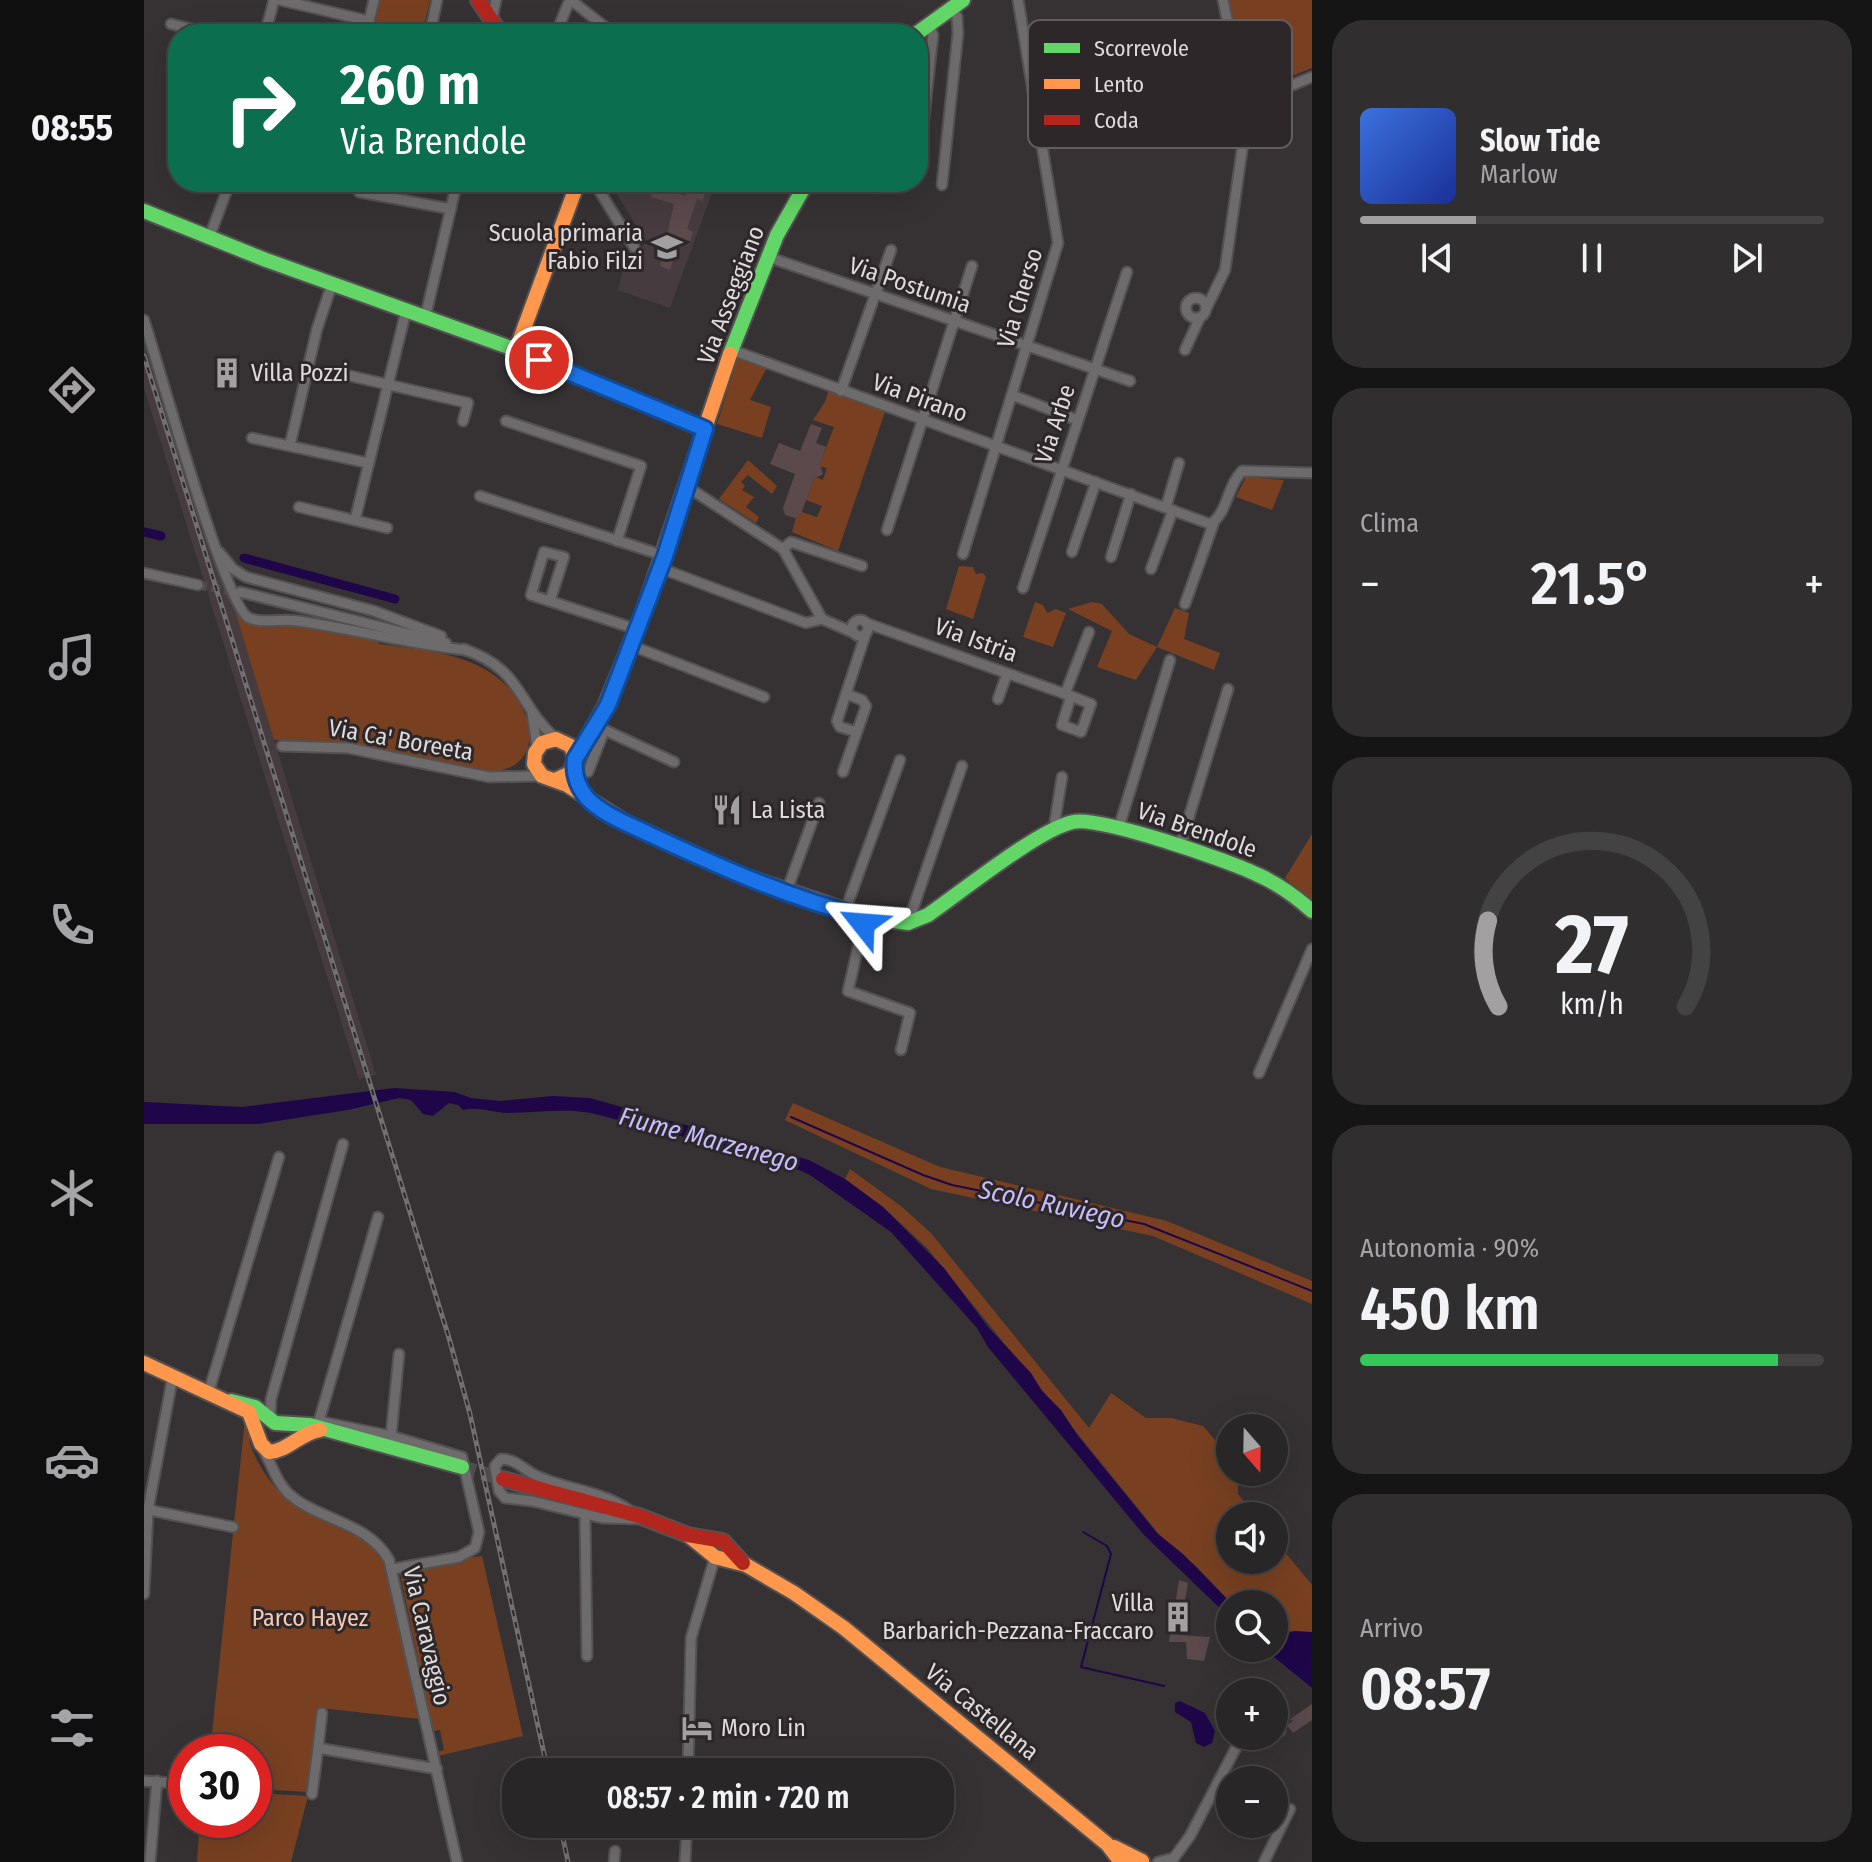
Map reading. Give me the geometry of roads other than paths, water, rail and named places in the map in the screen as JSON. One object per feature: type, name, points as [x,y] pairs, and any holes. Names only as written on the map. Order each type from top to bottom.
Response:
[{"type":"street","points":[[269,24],[277,0],[369,21]]},
{"type":"street","points":[[368,24],[374,0]]},
{"type":"street","points":[[432,24],[437,0]]},
{"type":"street","points":[[489,24],[478,0],[495,0],[491,24]]},
{"type":"street","name":"Via Cherso","points":[[1018,0],[1028,61]]},
{"type":"street","points":[[1223,0],[1227,20]]},
{"type":"street","points":[[560,24],[572,1],[601,24]]},
{"type":"street","points":[[928,26],[958,4]]},
{"type":"street","points":[[942,185],[958,33],[958,4]]},
{"type":"street","points":[[928,33],[933,35],[928,81]]},
{"type":"street","points":[[1292,85],[1312,77]]},
{"type":"street","name":"Via Cherso","points":[[963,554],[1058,243],[1042,148]]},
{"type":"street","points":[[1185,350],[1225,270],[1243,148]]},
{"type":"street","points":[[209,238],[226,192]]},
{"type":"street","points":[[359,192],[451,209]]},
{"type":"street","points":[[425,318],[455,192]]},
{"type":"street","points":[[516,350],[574,192]]},
{"type":"street","points":[[600,192],[634,247]]},
{"type":"street","name":"Via Asseggiano","points":[[705,429],[768,257],[800,192]]},
{"type":"street","points":[[145,212],[516,350],[705,429],[689,488],[662,562],[598,729],[579,766],[576,781],[589,800]]},
{"type":"street","points":[[841,391],[891,250]]},
{"type":"street","name":"Via Postumia","points":[[768,257],[1130,381]]},
{"type":"street","points":[[887,530],[972,266]]},
{"type":"street","name":"Via Arbe","points":[[1023,588],[1127,272]]},
{"type":"street","points":[[1203,313],[1191,317],[1186,308],[1191,299],[1198,298],[1220,281]]},
{"type":"street","points":[[290,445],[317,329],[332,284]]},
{"type":"street","points":[[1198,298],[1204,302],[1203,313]]},
{"type":"street","points":[[355,520],[406,311]]},
{"type":"street","points":[[144,320],[215,546],[239,610],[250,619],[290,619],[388,640],[466,650]]},
{"type":"street","name":"Via Pirano","points":[[732,350],[1210,524],[1214,522]]},
{"type":"street","points":[[342,374],[468,403],[463,421]]},
{"type":"street","points":[[1012,395],[1077,420]]},
{"type":"street","points":[[506,421],[641,466],[617,541]]},
{"type":"street","points":[[252,438],[368,463]]},
{"type":"street","points":[[1151,569],[1179,463]]},
{"type":"street","points":[[1185,604],[1214,522],[1242,471],[1312,473]]},
{"type":"street","points":[[1072,552],[1096,482]]},
{"type":"street","points":[[689,488],[783,549],[822,619],[854,633],[855,621],[866,628],[837,724],[857,732]]},
{"type":"street","points":[[1111,557],[1131,494]]},
{"type":"street","points":[[480,496],[617,541],[806,623],[822,619]]},
{"type":"street","points":[[299,507],[387,528]]},
{"type":"street","points":[[783,549],[791,542],[862,566]]},
{"type":"street","points":[[215,546],[233,569],[246,577],[374,611],[441,636],[466,650]]},
{"type":"street","points":[[550,601],[564,557],[544,552],[531,595],[636,629]]},
{"type":"street","points":[[144,573],[198,585]]},
{"type":"street","points":[[240,592],[466,650],[489,659],[519,687],[531,709],[561,740],[579,766]]},
{"type":"street","name":"Via Istria","points":[[866,628],[1068,695],[1089,632]]},
{"type":"street","points":[[630,645],[764,697]]},
{"type":"street","points":[[1119,827],[1170,660]]},
{"type":"street","points":[[998,699],[1007,674]]},
{"type":"street","points":[[1180,846],[1228,689]]},
{"type":"street","points":[[843,772],[866,704],[846,694]]},
{"type":"street","points":[[531,709],[537,771],[627,823],[786,893],[865,917],[908,923],[962,766]]},
{"type":"street","points":[[513,775],[548,739],[579,739],[598,729]]},
{"type":"street","points":[[598,729],[674,762]]},
{"type":"street","name":"Via Ca' Boreeta","points":[[282,746],[348,748],[489,777],[513,775],[548,778]]},
{"type":"street","points":[[845,911],[900,760]]},
{"type":"street","points":[[548,778],[566,777],[579,766]]},
{"type":"street","points":[[1058,827],[1055,821],[1062,777]]},
{"type":"street","points":[[786,893],[819,803]]},
{"type":"street","name":"Via Brendole","points":[[908,923],[939,908],[1058,827],[1081,821],[1119,827],[1265,877],[1292,893],[1312,911]]},
{"type":"street","points":[[865,917],[848,991],[910,1013],[901,1050]]},
{"type":"street","points":[[1259,1073],[1312,949]]},
{"type":"street","points":[[275,1422],[271,1396],[343,1144]]},
{"type":"street","points":[[209,1391],[279,1157]]},
{"type":"street","points":[[322,1426],[378,1217]]},
{"type":"street","points":[[391,1436],[399,1354]]},
{"type":"street","points":[[144,1363],[231,1401],[255,1417],[260,1441],[272,1453],[302,1433],[322,1426],[462,1467]]},
{"type":"street","points":[[144,1594],[146,1510],[173,1375]]},
{"type":"street","points":[[231,1401],[248,1404],[264,1402],[271,1396]]},
{"type":"street","points":[[248,1404],[287,1432],[287,1445],[277,1475]]},
{"type":"street","points":[[260,1441],[265,1426],[275,1422],[296,1422],[391,1436],[462,1457],[479,1532],[475,1548],[465,1555],[393,1569]]},
{"type":"street","name":"Via Caravaggio","points":[[260,1441],[277,1475],[292,1496],[378,1544],[393,1569],[457,1862]]},
{"type":"street","points":[[501,1459],[512,1460],[540,1477],[608,1497],[642,1517],[623,1520],[505,1498],[497,1483],[496,1464],[501,1459]]},
{"type":"street","points":[[503,1479],[642,1517],[718,1550],[691,1638],[688,1758]]},
{"type":"street","points":[[146,1510],[233,1527]]},
{"type":"street","points":[[585,1514],[587,1656]]},
{"type":"street","name":"Via Castellana","points":[[718,1550],[794,1593],[852,1633],[1107,1844],[1121,1862]]},
{"type":"street","points":[[312,1794],[322,1713]]},
{"type":"street","points":[[318,1748],[437,1769]]},
{"type":"street","points":[[1147,1862],[1172,1860],[1188,1840],[1235,1750]]},
{"type":"street","points":[[144,1781],[168,1782]]},
{"type":"street","points":[[150,1862],[157,1781]]},
{"type":"street","points":[[1264,1862],[1290,1809]]},
{"type":"street","points":[[685,1862],[686,1838]]},
{"type":"street","name":"Via Castellana","points":[[1107,1844],[1147,1862]]},
{"type":"street","points":[[614,1862],[615,1851]]},
{"type":"water","name":"Fiume Marzenego","points":[[394,1088],[455,1092],[471,1098],[500,1101],[553,1096],[590,1098],[809,1160],[845,1179],[883,1207],[944,1268],[988,1327],[1031,1373],[1042,1391],[1061,1410],[1078,1436],[1157,1533],[1218,1590],[1216,1604],[1144,1535],[988,1347],[977,1328],[891,1232],[810,1175],[781,1162],[591,1113],[463,1110],[449,1103],[433,1116],[423,1114],[411,1100],[399,1098],[348,1110],[258,1124],[144,1124],[144,1102],[242,1107]]},
{"type":"water","points":[[1288,1632],[1312,1632],[1312,1688],[1280,1662],[1288,1662]]},
{"type":"water","points":[[1180,1701],[1205,1713],[1215,1731],[1212,1743],[1204,1747],[1196,1743],[1191,1722],[1175,1712],[1175,1703]]},
{"type":"waterway","points":[[144,532],[161,536]]},
{"type":"waterway","name":"Scolo Ruviego","points":[[244,558],[395,599]]},
{"type":"waterway","name":"Scolo Ruviego","points":[[791,1117],[952,1185],[1144,1224],[1312,1291]]},
{"type":"waterway","points":[[1083,1532],[1107,1546],[1111,1554],[1081,1667],[1164,1686]]},
{"type":"tunnel","points":[[198,585],[236,592]]},
{"type":"tunnel","points":[[462,1467],[503,1479]]},
{"type":"railway","points":[[144,356],[449,1338],[470,1414],[545,1758]]},
{"type":"railway","points":[[563,1838],[568,1862]]},
{"type":"place","name":"Scuola primaria Fabio Filzi","points":[[667,247]]},
{"type":"place","name":"Villa Pozzi","points":[[227,373]]},
{"type":"place","name":"La Lista","points":[[727,810]]},
{"type":"place","name":"Villa Barbarich-Pezzana-Fraccaro","points":[[1178,1617]]},
{"type":"place","name":"Moro Lin","points":[[697,1728]]},
{"type":"park label","name":"Parco Hayez","points":[[310,1618]]}]
